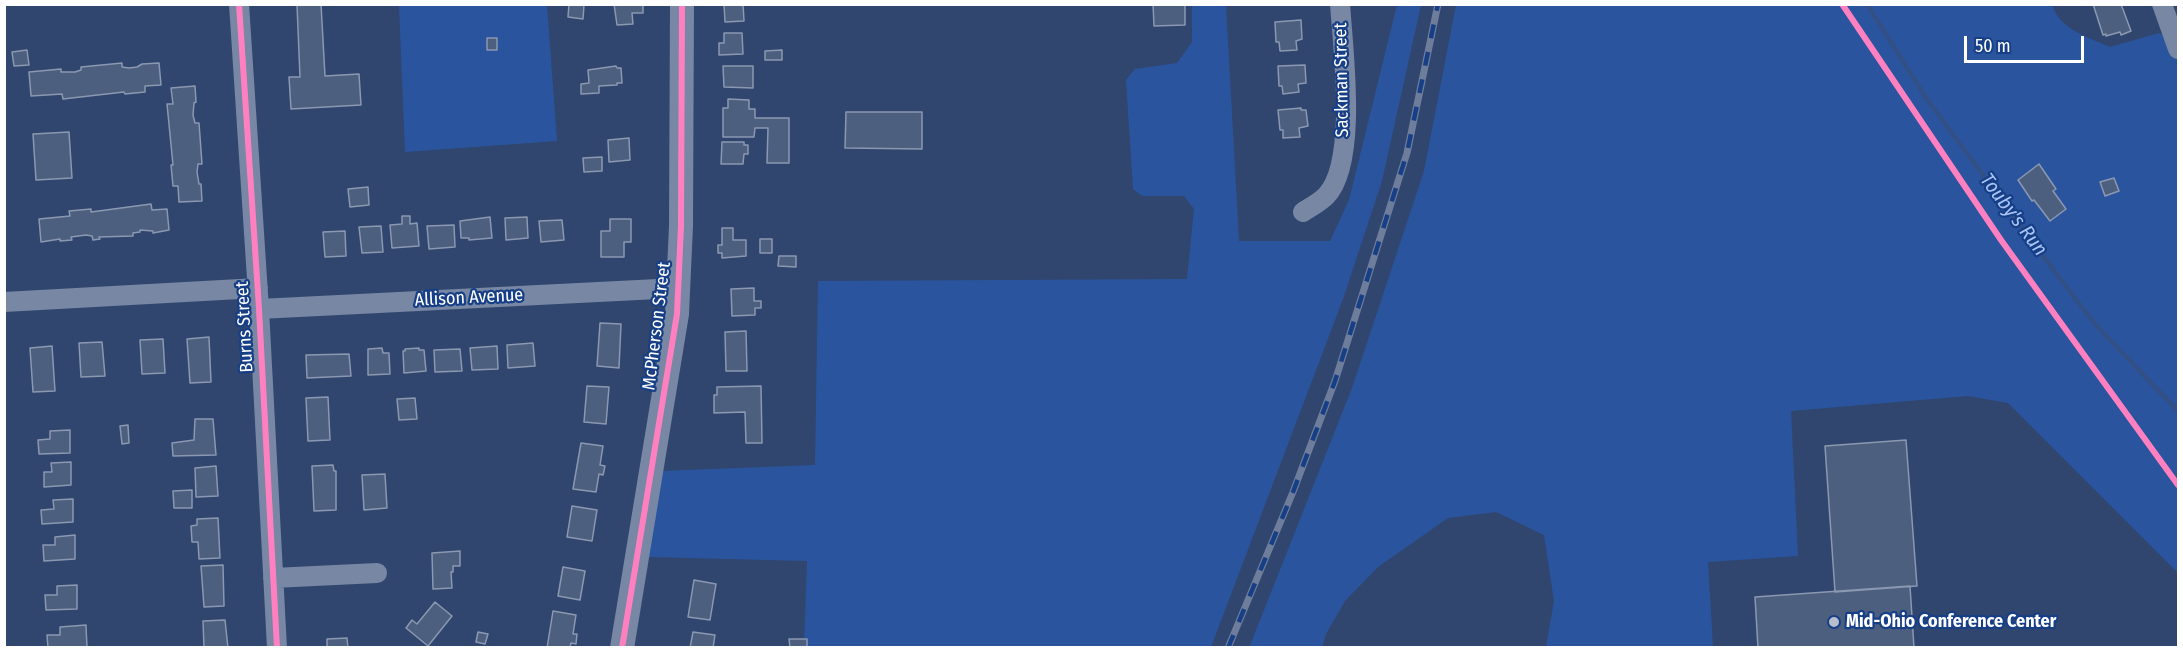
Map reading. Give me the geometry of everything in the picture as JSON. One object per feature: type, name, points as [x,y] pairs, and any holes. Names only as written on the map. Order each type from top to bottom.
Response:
[{"type":"street","name":"Burns Street","points":[[239,4],[258,288],[276,648]]},
{"type":"street","name":"McPherson Street","points":[[622,648],[673,339],[678,288],[681,217],[682,4]]},
{"type":"street","name":"Sackman Street","points":[[1304,212],[1326,196],[1332,187],[1342,159],[1346,130],[1346,90],[1340,4]]},
{"type":"street","points":[[2162,4],[2178,49]]},
{"type":"street","points":[[4,302],[258,288]]},
{"type":"street","name":"Allison Avenue","points":[[259,309],[678,288]]},
{"type":"street","points":[[273,578],[377,573]]},
{"type":"shaded area","points":[[2052,4],[2061,20],[2076,32],[2110,47],[2159,33],[2166,36],[2178,60],[2178,573],[2008,403],[1968,396],[1791,411],[1798,556],[1708,562],[1713,647],[1546,647],[1554,601],[1544,535],[1496,512],[1448,518],[1378,567],[1345,601],[1326,634],[1322,647],[1249,648],[1352,388],[1424,171],[1456,5]]},
{"type":"shaded area","points":[[399,5],[547,5],[557,141],[405,152]]},
{"type":"shaded area","points":[[1192,5],[1226,5],[1239,241],[1330,241],[1349,200],[1397,5],[1421,5],[1382,181],[1343,299],[1211,647],[804,647],[807,561],[648,557],[661,471],[815,465],[818,281],[1187,279],[1194,209],[1184,196],[1142,196],[1133,189],[1126,80],[1135,69],[1177,63],[1192,42]]},
{"type":"building","points":[[321,4],[325,76],[359,74],[361,105],[291,109],[289,77],[300,77],[297,5]]},
{"type":"building","points":[[569,4],[584,5],[583,19],[568,17]]},
{"type":"building","points":[[614,4],[643,4],[643,13],[632,13],[633,24],[617,25]]},
{"type":"building","points":[[724,4],[743,4],[744,21],[725,22]]},
{"type":"building","points":[[1153,4],[1185,4],[1185,25],[1154,26]]},
{"type":"building","points":[[2093,4],[2121,4],[2131,31],[2121,35],[2120,32],[2103,35]]},
{"type":"building","points":[[1301,20],[1302,39],[1296,41],[1297,50],[1280,51],[1279,42],[1276,42],[1275,22]]},
{"type":"building","points":[[724,33],[742,33],[743,54],[719,55],[719,43],[724,43]]},
{"type":"building","points":[[487,38],[497,38],[497,50],[487,50]]},
{"type":"building","points":[[27,50],[29,65],[14,66],[12,52]]},
{"type":"building","points":[[782,50],[782,60],[765,60],[765,51]]},
{"type":"building","points":[[122,63],[122,67],[129,68],[142,64],[159,63],[161,85],[145,86],[145,92],[125,94],[124,92],[63,99],[62,94],[31,96],[29,72],[61,69],[61,72],[75,72],[81,70],[81,67]]},
{"type":"building","points":[[1305,65],[1306,83],[1298,84],[1299,92],[1283,94],[1282,86],[1279,86],[1278,66]]},
{"type":"building","points":[[616,66],[621,68],[622,83],[599,86],[599,93],[581,94],[581,84],[589,83],[588,70]]},
{"type":"building","points":[[723,66],[753,66],[753,88],[724,87]]},
{"type":"building","points":[[195,86],[196,102],[193,115],[195,123],[199,123],[202,164],[198,164],[197,172],[199,184],[201,184],[202,201],[179,202],[178,186],[173,186],[167,104],[173,104],[171,88]]},
{"type":"building","points":[[728,99],[749,100],[749,109],[755,109],[755,118],[789,118],[789,163],[767,163],[768,128],[755,128],[754,137],[723,137],[723,108],[728,108]]},
{"type":"building","points":[[1301,108],[1301,110],[1306,110],[1308,126],[1299,128],[1300,137],[1283,138],[1278,110]]},
{"type":"building","points":[[846,112],[922,112],[922,149],[845,148]]},
{"type":"building","points":[[69,132],[72,178],[36,180],[33,134]]},
{"type":"building","points":[[629,138],[630,160],[609,162],[608,140]]},
{"type":"building","points":[[722,142],[744,142],[744,145],[748,145],[748,154],[744,154],[743,164],[721,164]]},
{"type":"building","points":[[602,157],[602,171],[584,172],[583,158]]},
{"type":"building","points":[[2039,164],[2056,189],[2053,191],[2066,209],[2050,221],[2034,200],[2032,201],[2018,180]]},
{"type":"building","points":[[2114,178],[2119,191],[2105,196],[2100,182]]},
{"type":"building","points":[[368,187],[369,205],[350,207],[348,189]]},
{"type":"building","points":[[151,204],[152,210],[167,209],[169,230],[153,233],[153,231],[140,230],[140,232],[133,233],[133,236],[99,237],[100,239],[93,240],[92,236],[86,235],[71,237],[72,240],[41,242],[39,219],[70,216],[69,211],[91,209],[91,212]]},
{"type":"building","points":[[402,216],[410,216],[410,224],[417,223],[419,246],[392,248],[390,225],[402,224]]},
{"type":"building","points":[[490,217],[492,238],[469,240],[469,238],[461,238],[460,221]]},
{"type":"building","points":[[527,217],[528,238],[506,240],[505,218]]},
{"type":"building","points":[[610,219],[631,219],[631,242],[624,242],[624,257],[601,257],[601,231],[610,231]]},
{"type":"building","points":[[562,220],[564,240],[541,242],[539,221]]},
{"type":"building","points":[[454,225],[455,247],[429,249],[427,226]]},
{"type":"building","points":[[381,226],[383,252],[362,253],[359,227]]},
{"type":"building","points":[[722,228],[733,228],[733,240],[746,240],[746,256],[722,258],[722,253],[718,253],[718,245],[722,245]]},
{"type":"building","points":[[345,231],[346,256],[325,257],[323,232]]},
{"type":"building","points":[[760,239],[772,239],[772,253],[760,253]]},
{"type":"building","points":[[779,256],[796,256],[796,267],[778,266]]},
{"type":"building","points":[[754,288],[754,301],[761,301],[761,308],[755,308],[755,315],[732,316],[731,289]]},
{"type":"building","points":[[600,323],[621,324],[619,368],[597,366]]},
{"type":"building","points":[[746,331],[747,371],[726,371],[725,332]]},
{"type":"building","points":[[209,337],[211,382],[190,383],[187,339]]},
{"type":"building","points":[[163,339],[165,373],[142,374],[140,340]]},
{"type":"building","points":[[102,342],[105,376],[81,377],[79,343]]},
{"type":"building","points":[[533,343],[535,366],[508,368],[507,345]]},
{"type":"building","points":[[52,346],[55,391],[33,392],[30,348]]},
{"type":"building","points":[[497,346],[498,369],[472,370],[470,348]]},
{"type":"building","points":[[382,348],[383,353],[389,353],[390,374],[368,375],[368,349]]},
{"type":"building","points":[[419,348],[419,350],[424,350],[426,371],[404,373],[403,351]]},
{"type":"building","points":[[460,349],[462,371],[435,372],[434,350]]},
{"type":"building","points":[[349,354],[351,376],[307,378],[306,355]]},
{"type":"building","points":[[587,386],[609,387],[606,424],[584,422]]},
{"type":"building","points":[[761,386],[762,443],[746,443],[745,412],[714,413],[714,395],[717,395],[717,387]]},
{"type":"building","points":[[328,397],[330,440],[308,441],[306,398]]},
{"type":"building","points":[[415,398],[417,419],[399,420],[397,399]]},
{"type":"building","points":[[195,419],[213,419],[216,455],[173,456],[172,443],[194,440]]},
{"type":"building","points":[[128,425],[129,443],[122,444],[120,426]]},
{"type":"building","points":[[70,430],[70,453],[39,454],[38,440],[50,439],[50,431]]},
{"type":"building","points":[[1906,440],[1917,586],[1835,592],[1825,446]]},
{"type":"building","points":[[581,443],[603,446],[600,465],[605,466],[603,475],[599,474],[596,492],[573,489]]},
{"type":"building","points":[[71,462],[71,485],[44,487],[44,472],[52,472],[51,463]]},
{"type":"building","points":[[333,465],[336,471],[336,510],[314,511],[312,466]]},
{"type":"building","points":[[216,466],[218,496],[196,497],[195,468]]},
{"type":"building","points":[[385,474],[387,508],[364,510],[362,475]]},
{"type":"building","points":[[192,490],[192,508],[174,508],[173,491]]},
{"type":"building","points":[[73,499],[73,522],[42,524],[41,510],[54,509],[53,500]]},
{"type":"building","points":[[572,506],[597,510],[592,541],[567,537]]},
{"type":"building","points":[[218,518],[220,558],[199,559],[198,542],[192,542],[191,526],[197,525],[197,519]]},
{"type":"building","points":[[75,535],[75,559],[44,561],[43,545],[55,545],[55,537]]},
{"type":"building","points":[[460,551],[460,566],[453,566],[453,572],[451,572],[452,588],[433,589],[432,553]]},
{"type":"building","points":[[223,565],[224,606],[204,607],[201,566]]},
{"type":"building","points":[[563,567],[585,571],[580,600],[558,596]]},
{"type":"building","points":[[694,580],[716,584],[710,620],[688,617]]},
{"type":"building","points":[[77,585],[77,609],[46,610],[45,595],[57,595],[57,586]]},
{"type":"building","name":"Mid-Ohio Conference Center","points":[[1910,586],[1914,648],[1758,648],[1755,597]]},
{"type":"building","points":[[435,602],[452,616],[428,646],[406,628],[412,620],[417,624]]},
{"type":"building","points":[[553,611],[576,615],[573,634],[577,634],[576,644],[571,643],[570,648],[547,648]]},
{"type":"building","points":[[225,620],[228,648],[204,648],[203,621]]},
{"type":"building","points":[[86,625],[87,648],[48,648],[47,635],[60,635],[60,627]]},
{"type":"building","points":[[478,632],[488,634],[485,644],[476,642]]},
{"type":"building","points":[[693,632],[715,635],[713,648],[690,648]]},
{"type":"building","points":[[347,638],[348,648],[327,648],[327,639]]},
{"type":"building","points":[[789,639],[807,639],[807,648],[790,648]]},
{"type":"waterway","name":"Touby's Run","points":[[1867,4],[1926,98],[2055,272],[2095,324],[2178,411]]},
{"type":"railway","points":[[1228,648],[1293,492],[1335,381],[1407,153],[1438,4]]},
{"type":"cycle path","points":[[239,4],[259,309],[277,648]]},
{"type":"cycle path","points":[[622,648],[677,314],[681,226],[682,4]]},
{"type":"cycle path","points":[[1842,4],[2001,240],[2178,485]]},
{"type":"place","name":"Mid-Ohio Conference Center","points":[[1834,622]]}]
